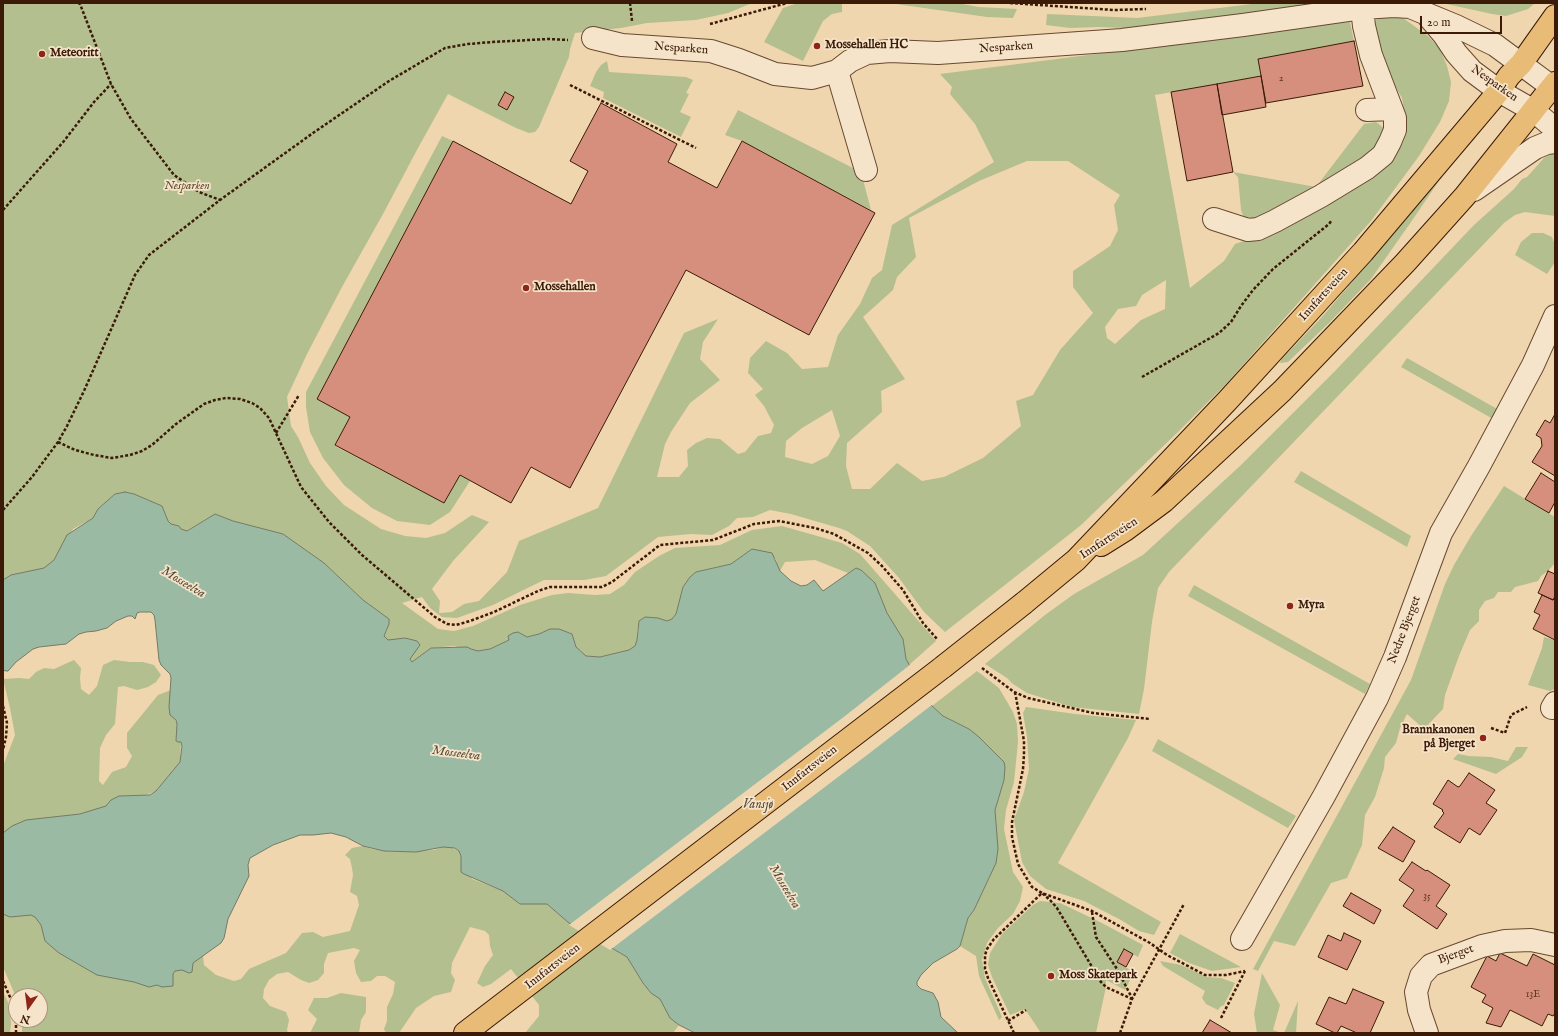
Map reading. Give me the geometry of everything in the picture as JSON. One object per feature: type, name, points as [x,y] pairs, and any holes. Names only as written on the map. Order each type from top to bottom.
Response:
[{"type":"highway","name":"Innfartsveien","points":[[465,1033],[937,672],[1076,560],[1228,400],[1364,252],[1499,91],[1555,16]]},
{"type":"highway","name":"Innfartsveien","points":[[1076,560],[1125,530],[1164,501],[1282,392],[1465,196],[1534,111],[1553,85]]},
{"type":"street","name":"Nesparken","points":[[594,38],[622,45],[712,51],[775,74],[812,78],[837,71],[850,60],[867,53],[890,51],[946,52],[1122,40],[1362,8],[1394,6],[1410,7],[1456,26],[1495,45],[1520,64],[1553,85]]},
{"type":"street","points":[[1214,219],[1248,230],[1258,229],[1321,196],[1367,168],[1383,155],[1395,130],[1395,118],[1371,55],[1364,26],[1362,8]]},
{"type":"street","name":"Nesparken","points":[[1426,14],[1472,71],[1499,91],[1534,111],[1555,129]]},
{"type":"street","points":[[837,71],[866,170]]},
{"type":"street","points":[[1367,110],[1391,109]]},
{"type":"street","points":[[1465,196],[1499,171],[1535,148],[1547,143],[1555,142]]},
{"type":"street","name":"Nedre Bjerget","points":[[1242,939],[1324,796],[1377,698],[1395,657],[1441,532],[1479,466],[1533,365],[1555,316]]},
{"type":"street","name":"Bjerget","points":[[1427,1033],[1419,1010],[1416,992],[1421,976],[1431,965],[1482,946],[1505,941],[1531,940],[1555,945]]},
{"type":"path","points":[[79,3],[111,84],[131,119],[174,175],[199,192],[220,200]]},
{"type":"path","points":[[630,3],[632,26]]},
{"type":"path","points":[[703,25],[787,3]]},
{"type":"path","points":[[1010,3],[1114,10],[1149,9]]},
{"type":"path","points":[[3,510],[32,477],[58,442],[84,391],[135,275],[149,255],[220,200],[313,133],[383,86],[445,48],[492,42],[594,38]]},
{"type":"path","points":[[3,210],[64,141],[94,102],[111,84]]},
{"type":"path","points":[[570,84],[696,148]]},
{"type":"path","points":[[1142,377],[1219,333],[1231,322],[1253,290],[1273,269],[1329,224],[1333,218]]},
{"type":"path","points":[[276,434],[299,395]]},
{"type":"path","points":[[58,442],[75,450],[94,455],[112,458],[130,455],[142,451],[152,445],[176,424],[204,404],[226,398],[240,399],[252,403],[260,408],[269,418],[301,486],[329,522],[362,555],[441,622],[447,624],[456,625],[470,621],[494,612],[538,590],[550,588],[602,587],[612,582],[660,545],[713,540],[754,524],[779,521],[815,528],[834,534],[868,553],[882,566],[903,590],[923,623],[940,641]]},
{"type":"path","points":[[976,664],[1014,692],[1028,698],[1086,712],[1150,719]]},
{"type":"path","points":[[1014,692],[1024,741],[1023,769],[1012,822],[1012,837],[1018,864],[1032,887],[1050,900],[1057,908],[1101,982],[1106,987],[1132,999]]},
{"type":"path","points":[[3,706],[7,723],[3,750]]},
{"type":"path","points":[[1491,728],[1505,733],[1511,714]]},
{"type":"path","points":[[1042,894],[1092,911],[1136,935],[1167,955],[1205,975],[1226,975],[1245,971],[1221,1018]]},
{"type":"path","points":[[1014,1033],[988,978],[985,969],[985,956],[987,949],[994,939],[1042,894]]},
{"type":"path","points":[[1120,1033],[1132,999],[1184,904]]},
{"type":"path","points":[[1092,911],[1096,937],[1117,969],[1132,999]]},
{"type":"path","points":[[3,981],[8,992]]},
{"type":"path","points":[[1008,1021],[1026,1010]]},
{"type":"green space","points":[[3,3],[752,3],[728,13],[696,20],[647,23],[621,28],[575,33],[569,57],[539,127],[535,132],[529,133],[516,128],[448,94],[307,354],[287,397],[291,426],[298,437],[310,463],[326,486],[344,505],[381,529],[405,536],[426,538],[445,533],[472,515],[489,522],[453,561],[432,589],[440,601],[439,613],[452,612],[464,604],[479,601],[507,572],[519,541],[598,508],[684,333],[718,319],[703,342],[700,359],[720,380],[690,403],[671,432],[665,444],[657,477],[679,477],[688,466],[687,450],[696,443],[707,438],[720,439],[738,454],[745,452],[758,436],[771,433],[774,425],[764,406],[755,395],[763,389],[748,373],[750,358],[766,341],[787,353],[802,369],[828,367],[838,335],[860,304],[872,278],[882,270],[892,225],[994,162],[975,124],[950,94],[952,87],[940,74],[1267,32],[1282,28],[1350,22],[1354,41],[1258,59],[1261,76],[1155,95],[1190,288],[1224,261],[1235,244],[1259,236],[1391,159],[1403,142],[1406,122],[1402,98],[1392,81],[1378,48],[1374,22],[1381,15],[1403,18],[1428,36],[1440,49],[1447,66],[1451,82],[1449,101],[1440,122],[1419,156],[1371,221],[1226,384],[1177,433],[1080,526],[945,632],[924,612],[899,578],[870,546],[847,531],[839,528],[791,514],[770,510],[753,517],[737,518],[729,526],[712,535],[691,534],[658,537],[606,576],[584,580],[544,580],[493,605],[457,618],[442,617],[430,608],[422,597],[402,603],[438,629],[454,631],[473,626],[520,605],[552,595],[568,593],[595,595],[610,594],[624,585],[635,572],[659,556],[675,548],[720,545],[752,530],[782,526],[842,543],[860,554],[936,641],[909,665],[906,659],[903,639],[887,613],[875,583],[856,568],[848,573],[815,560],[785,562],[780,571],[777,566],[776,559],[752,549],[731,564],[696,572],[690,577],[683,587],[676,614],[672,619],[667,621],[658,618],[645,617],[639,621],[635,646],[629,650],[600,657],[586,656],[576,647],[572,634],[559,629],[551,629],[527,637],[518,632],[509,640],[490,649],[478,651],[454,646],[431,648],[412,662],[410,659],[413,654],[393,640],[388,640],[384,636],[389,619],[363,600],[324,563],[283,534],[233,521],[215,514],[186,531],[168,521],[162,506],[134,494],[125,492],[115,494],[98,509],[93,518],[73,529],[54,560],[44,569],[11,575],[3,580]],"holes":[[[1027,161],[1068,161],[1120,195],[1114,205],[1118,230],[1110,246],[1073,271],[1073,287],[1093,313],[1060,350],[1033,395],[1016,401],[1021,426],[983,458],[944,477],[922,481],[897,463],[870,489],[852,489],[846,466],[847,443],[882,412],[881,391],[905,379],[863,317],[893,290],[897,277],[916,257],[909,218],[979,181]],[[1166,280],[1165,309],[1141,320],[1115,344],[1107,338],[1105,327],[1118,309],[1136,306],[1142,295]],[[832,410],[840,436],[828,456],[812,464],[785,457],[786,441],[802,428]]]},
{"type":"green space","points":[[798,3],[842,3],[842,12],[832,14],[823,21],[803,61],[764,42],[783,8]]},
{"type":"green space","points":[[889,3],[957,3],[979,7],[1017,9],[1013,18],[987,17]]},
{"type":"green space","points":[[1260,3],[1331,3],[1125,28],[1070,28],[1046,25],[1047,14],[1137,18]]},
{"type":"green space","points":[[1442,3],[1535,3],[1528,9],[1506,16]]},
{"type":"green space","points":[[607,61],[609,72],[686,77],[693,80],[686,93],[689,94],[680,112],[691,117],[681,137],[603,98],[604,92],[590,86],[596,72],[601,65]]},
{"type":"green space","points":[[738,110],[861,172],[871,210],[742,141],[725,135]]},
{"type":"green space","points":[[1376,122],[1385,129],[1381,142],[1364,159],[1316,187],[1364,124]]},
{"type":"green space","points":[[1478,129],[1480,131],[1443,175],[1371,279],[1329,323],[1288,362],[1280,363],[1281,360],[1347,288]]},
{"type":"green space","points":[[442,136],[453,141],[317,399],[350,417],[335,446],[444,503],[460,475],[470,481],[450,512],[430,525],[397,521],[372,508],[344,485],[323,458],[310,432],[306,407],[306,392]]},
{"type":"green space","points":[[1551,154],[1555,154],[1555,216],[1525,212],[1515,215],[1504,223],[1169,572],[1158,588],[1152,622],[1144,689],[1139,714],[1072,707],[1027,693],[985,664],[1045,615],[1074,594],[1143,555],[1240,466],[1335,371],[1474,225],[1514,189],[1522,179],[1527,177],[1544,158]]},
{"type":"green space","points":[[1233,172],[1316,187],[1257,221],[1244,218],[1241,210],[1238,177]]},
{"type":"green space","points":[[1532,233],[1543,233],[1552,237],[1555,245],[1555,262],[1547,274],[1515,255],[1521,242]]},
{"type":"green space","points":[[1407,358],[1499,410],[1493,419],[1401,367]]},
{"type":"green space","points":[[1301,471],[1411,536],[1407,547],[1294,482]]},
{"type":"green space","points":[[1504,486],[1555,517],[1555,563],[1541,576],[1538,581],[1515,587],[1511,592],[1498,592],[1494,598],[1485,601],[1479,610],[1479,621],[1470,630],[1459,656],[1445,695],[1443,709],[1424,729],[1407,714],[1400,728],[1396,743],[1385,757],[1384,768],[1375,797],[1365,815],[1362,845],[1347,878],[1331,883],[1295,946],[1274,941],[1258,971],[1253,969],[1411,680],[1445,584],[1454,565]]},
{"type":"green space","points":[[1194,585],[1370,684],[1365,694],[1188,596]]},
{"type":"green space","points":[[1544,637],[1555,640],[1555,689],[1550,691],[1528,685],[1542,648]]},
{"type":"green space","points":[[74,660],[81,668],[81,689],[89,695],[97,686],[103,665],[114,660],[143,662],[154,665],[161,675],[156,682],[148,687],[137,690],[124,686],[118,687],[115,724],[106,735],[100,748],[99,781],[103,785],[112,772],[126,767],[132,756],[127,748],[127,733],[158,695],[171,690],[169,707],[177,724],[176,741],[181,742],[180,762],[156,791],[146,795],[119,796],[249,876],[228,919],[224,938],[221,943],[203,955],[204,965],[216,975],[234,981],[241,979],[249,969],[286,953],[302,933],[313,932],[323,937],[350,931],[359,905],[357,896],[350,892],[353,875],[350,859],[345,855],[352,848],[363,846],[372,849],[394,852],[434,850],[443,847],[451,847],[459,851],[472,879],[503,891],[520,904],[547,904],[569,923],[627,957],[643,983],[651,993],[660,998],[670,1018],[679,1025],[673,1033],[525,1033],[539,1016],[539,1005],[511,969],[491,984],[483,987],[477,983],[485,966],[493,955],[489,935],[485,931],[470,927],[452,963],[451,973],[455,980],[451,992],[434,996],[416,1008],[399,1033],[386,1033],[384,1029],[387,1021],[387,1007],[393,994],[395,982],[385,976],[377,976],[371,981],[361,982],[356,973],[354,961],[360,950],[354,948],[328,953],[324,964],[324,973],[318,980],[309,983],[288,972],[277,974],[269,980],[264,989],[263,998],[270,1006],[286,1012],[289,1020],[287,1030],[288,1033],[22,1033],[22,1028],[48,1028],[48,988],[12,988],[3,967],[3,766],[15,735],[3,679],[29,679],[36,672],[44,668],[54,669]]},
{"type":"green space","points":[[977,671],[999,688],[1013,712],[1017,724],[1018,742],[1014,782],[1006,810],[1004,829],[1013,872],[1023,887],[1020,901],[1013,914],[998,928],[987,943],[982,960],[985,978],[1002,1017],[999,1020],[979,976],[976,956],[960,946],[968,918],[974,910],[997,857],[995,810],[1004,780],[1004,762],[969,729],[943,716],[932,706]]},
{"type":"green space","points":[[1026,707],[1075,714],[1136,720],[1128,738],[1058,863],[1161,922],[1154,935],[1139,931],[1084,901],[1046,889],[1030,876],[1022,862],[1014,820],[1024,792],[1029,769],[1027,737],[1023,713]]},
{"type":"green space","points":[[1158,739],[1296,816],[1288,828],[1152,751]]},
{"type":"green space","points":[[1516,747],[1528,747],[1522,757],[1496,774],[1453,759],[1458,754],[1491,757],[1508,761]]},
{"type":"green space","name":"Moss Skatepark","points":[[1040,901],[1060,903],[1143,945],[1138,957],[1124,949],[1117,962],[1134,972],[1125,990],[1106,980],[1106,987],[1096,1033],[1041,1033],[1025,1009],[1010,1015],[992,977],[988,965],[990,953],[1002,934],[1033,905]]},
{"type":"green space","points":[[1180,934],[1241,967],[1212,971],[1189,963],[1170,953]]},
{"type":"green space","points":[[1160,961],[1181,965],[1207,977],[1221,978],[1235,983],[1224,1005],[1218,1010],[1206,1004],[1202,998],[1205,991],[1163,966]]},
{"type":"green space","points":[[1262,973],[1280,1005],[1273,1030],[1282,1033],[1257,1033],[1254,1014]]},
{"type":"green space","points":[[3,992],[8,1002],[8,1028],[10,1028],[10,1033],[3,1033]]},
{"type":"green space","points":[[341,993],[366,997],[366,1012],[361,1020],[359,1033],[310,1033],[317,1019],[308,1010],[314,998],[327,998]]},
{"type":"green space","points":[[1298,1001],[1296,1033],[1284,1033]]},
{"type":"water","name":"Vansjø","points":[[125,492],[134,494],[162,506],[168,521],[171,524],[179,526],[181,529],[187,531],[215,514],[233,521],[283,534],[324,563],[363,600],[389,619],[389,624],[384,636],[388,640],[405,638],[417,641],[420,645],[410,659],[412,662],[431,648],[467,647],[478,651],[490,649],[509,640],[508,636],[513,633],[518,632],[527,637],[550,629],[559,629],[572,634],[576,647],[586,656],[600,657],[629,650],[635,646],[639,621],[645,617],[658,618],[667,621],[672,619],[676,614],[683,587],[690,577],[696,572],[731,564],[752,549],[772,553],[780,571],[791,581],[801,586],[807,585],[814,580],[823,591],[856,568],[861,570],[875,583],[887,613],[903,639],[906,659],[932,706],[943,716],[969,729],[1004,762],[1004,780],[995,810],[998,849],[996,863],[974,910],[968,918],[960,946],[933,963],[921,975],[917,982],[917,985],[921,989],[933,993],[938,1002],[941,1017],[958,1033],[695,1033],[679,1025],[670,1018],[660,999],[651,993],[643,983],[627,957],[569,923],[547,904],[520,904],[503,891],[464,874],[461,872],[461,856],[459,851],[455,848],[443,847],[416,852],[384,851],[363,846],[346,837],[331,833],[300,835],[273,845],[250,858],[248,865],[249,876],[228,919],[224,938],[221,943],[193,963],[192,972],[189,973],[182,970],[175,971],[173,974],[173,986],[162,987],[157,985],[149,987],[134,982],[97,975],[59,953],[45,941],[41,925],[35,917],[31,915],[10,917],[3,914],[3,833],[12,826],[26,820],[80,814],[106,806],[111,800],[119,796],[150,795],[156,791],[180,762],[182,746],[181,742],[176,741],[177,724],[176,720],[170,715],[169,707],[171,678],[170,674],[161,665],[159,660],[155,620],[154,615],[151,612],[140,612],[137,613],[135,619],[132,616],[128,616],[116,621],[107,628],[79,634],[66,644],[33,649],[16,662],[8,671],[6,671],[3,670],[3,580],[11,575],[44,568],[54,560],[67,535],[93,518],[98,509],[115,494]]},
{"type":"pier","points":[[911,664],[933,704],[871,752],[610,950],[569,925],[845,716]]},
{"type":"building","points":[[1354,41],[1363,86],[1266,103],[1258,59]]},
{"type":"building","points":[[1261,76],[1266,107],[1222,115],[1217,84]]},
{"type":"building","points":[[1217,84],[1233,172],[1187,181],[1171,92]]},
{"type":"building","points":[[505,92],[514,97],[507,110],[498,105]]},
{"type":"building","name":"Mossehallen","points":[[601,103],[677,144],[668,162],[717,188],[742,141],[875,213],[809,335],[686,270],[570,488],[531,467],[511,503],[460,475],[444,503],[335,445],[350,417],[317,399],[453,141],[571,204],[588,171],[570,161]]},
{"type":"building","points":[[1555,414],[1555,476],[1532,462],[1542,446],[1541,438],[1536,435],[1545,420],[1550,423]]},
{"type":"building","points":[[1541,473],[1555,482],[1555,502],[1549,513],[1525,499]]},
{"type":"building","points":[[1548,571],[1555,574],[1555,596],[1553,600],[1538,593]]},
{"type":"building","points":[[1542,595],[1553,600],[1555,598],[1555,640],[1533,629],[1540,615],[1534,612]]},
{"type":"building","points":[[1469,773],[1495,790],[1486,803],[1497,810],[1480,835],[1469,828],[1460,843],[1434,827],[1444,813],[1442,811],[1443,810],[1433,804],[1448,780],[1458,787]]},
{"type":"building","points":[[1393,827],[1415,841],[1403,862],[1378,848]]},
{"type":"building","points":[[1412,862],[1450,885],[1436,906],[1447,914],[1437,929],[1403,906],[1414,890],[1399,880]]},
{"type":"building","points":[[1351,893],[1381,910],[1374,924],[1343,906]]},
{"type":"building","points":[[1344,933],[1361,941],[1347,970],[1318,957],[1328,935],[1341,941]]},
{"type":"building","points":[[1124,949],[1133,954],[1126,967],[1117,962]]},
{"type":"building","points":[[1500,953],[1527,966],[1533,954],[1555,965],[1555,1013],[1553,1016],[1548,1014],[1542,1026],[1510,1010],[1501,1027],[1486,1023],[1493,1008],[1482,1002],[1486,995],[1471,987],[1487,956],[1496,961]]},
{"type":"building","points":[[1353,989],[1384,1002],[1370,1033],[1357,1033],[1341,1026],[1337,1033],[1335,1033],[1316,1024],[1329,997],[1346,1004]]},
{"type":"building","points":[[1210,1020],[1232,1033],[1202,1033]]},
{"type":"place","name":"Mossehallen HC","points":[[817,46]]},
{"type":"place","name":"Meteoritt","points":[[42,54]]},
{"type":"place","name":"Mossehallen","points":[[526,288]]},
{"type":"place","name":"Myra","points":[[1290,606]]},
{"type":"place","name":"Brannkanonen på Bjerget","points":[[1483,738]]},
{"type":"place","name":"Moss Skatepark","points":[[1051,976]]},
{"type":"water label","name":"Mosseelva","points":[[183,583]]},
{"type":"water label","name":"Mosseelva","points":[[456,754]]},
{"type":"water label","name":"Mosseelva","points":[[784,887]]}]
